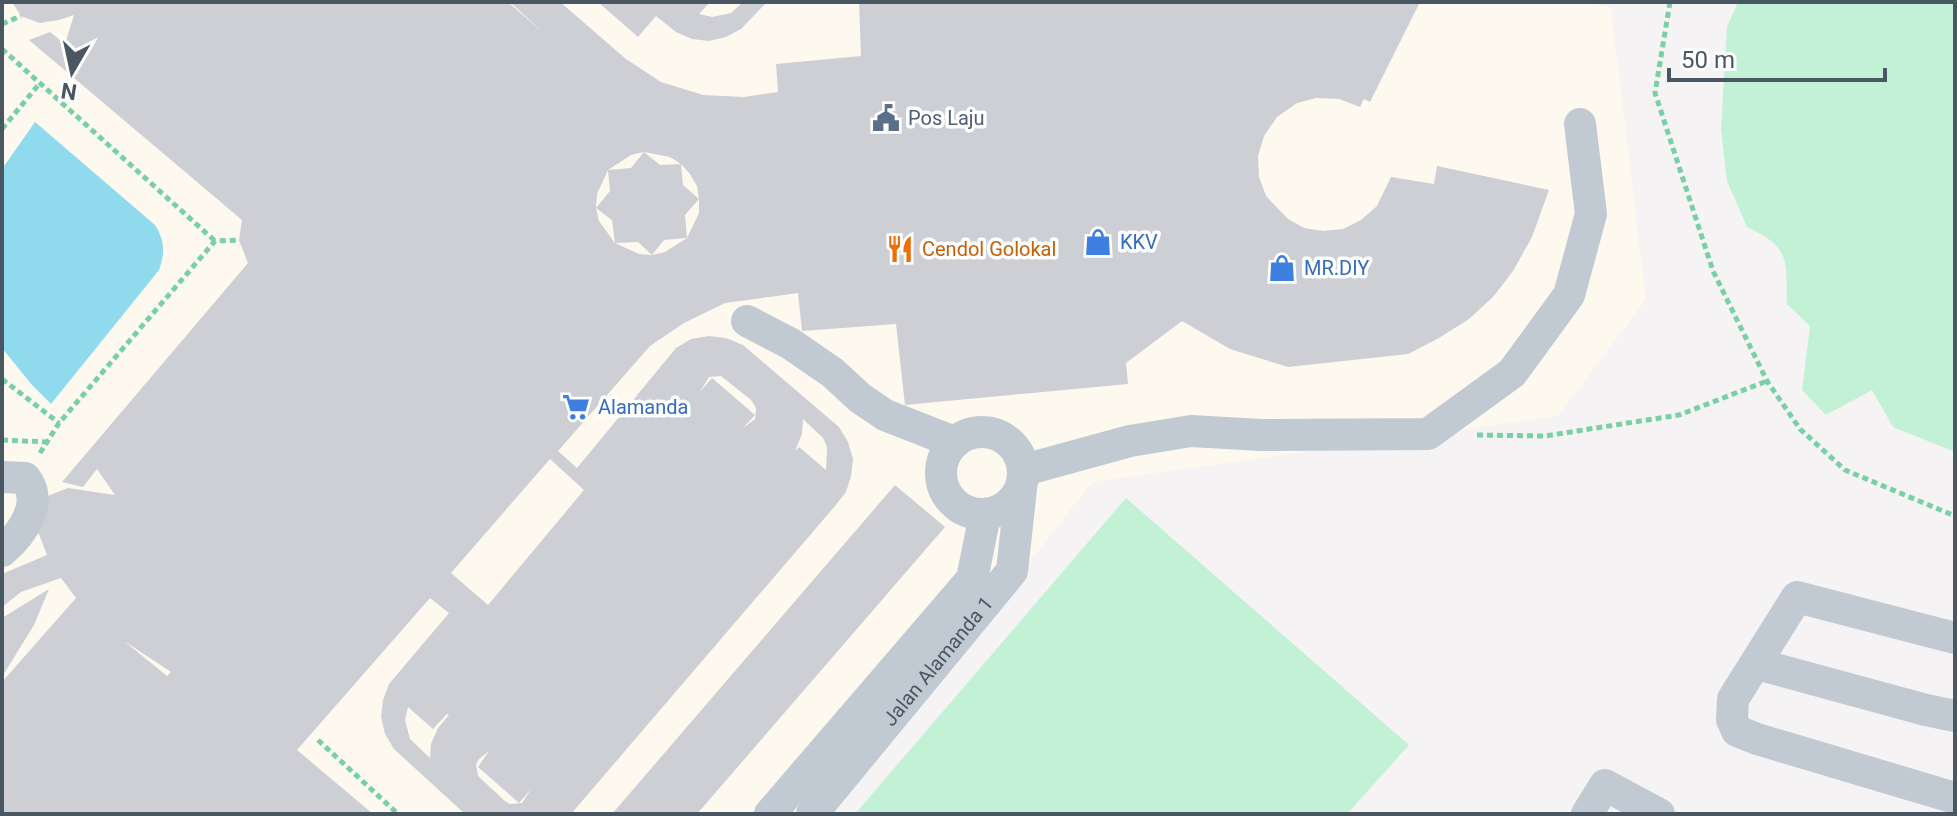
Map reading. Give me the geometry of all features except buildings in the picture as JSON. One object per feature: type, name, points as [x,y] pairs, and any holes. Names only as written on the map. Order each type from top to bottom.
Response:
[{"type":"street","points":[[1023,480],[1130,441],[1191,431],[1261,435],[1428,434],[1512,373],[1569,295],[1591,214],[1580,124]]},
{"type":"street","points":[[747,321],[823,365],[860,398],[885,415],[954,442]]},
{"type":"street","points":[[990,431],[1007,439],[1019,453],[1023,480],[1007,507],[985,515],[965,511],[949,498],[941,479],[943,459],[954,442],[969,433],[990,431]]},
{"type":"street","points":[[2,551],[27,524],[32,502],[31,486],[14,478]]},
{"type":"street","name":"Jalan Alamanda 1","points":[[812,814],[1012,571],[1023,480]]},
{"type":"street","name":"Jalan Alamanda 1","points":[[770,814],[972,579],[985,515]]},
{"type":"street","points":[[1955,638],[1797,597],[1757,664],[1742,681],[1733,699],[1732,720],[1737,731],[1757,739],[1955,798]]},
{"type":"street","points":[[1757,664],[1955,716]]},
{"type":"street","points":[[1587,814],[1605,785],[1659,814]]},
{"type":"path","points":[[1670,2],[1655,93],[1713,271],[1767,381],[1800,429],[1845,470],[1955,516]]},
{"type":"path","points":[[2,24],[21,16]]},
{"type":"path","points":[[2,49],[215,241],[239,240]]},
{"type":"path","points":[[2,58],[9,56]]},
{"type":"path","points":[[2,129],[40,83]]},
{"type":"path","points":[[14,478],[215,241]]},
{"type":"path","points":[[2,379],[59,423]]},
{"type":"path","points":[[1428,434],[1545,436],[1679,415],[1767,381]]},
{"type":"path","points":[[2,440],[47,442]]},
{"type":"path","points":[[318,740],[398,814]]},
{"type":"shaded area","points":[[2,2],[1586,2],[1611,8],[1646,299],[1558,416],[1092,482],[832,814],[2,814]]},
{"type":"green space","points":[[1738,2],[1955,2],[1955,452],[1893,427],[1872,390],[1826,415],[1802,390],[1810,326],[1787,304],[1786,266],[1779,249],[1772,241],[1747,227],[1727,181],[1721,129],[1727,27]]},
{"type":"green space","points":[[1126,498],[1409,745],[1347,814],[855,814]]},
{"type":"water","points":[[35,122],[155,225],[163,247],[159,270],[51,404],[2,348],[2,169]]},
{"type":"place","name":"Pos Laju","points":[[886,118]]},
{"type":"place","name":"KKV","points":[[1098,242]]},
{"type":"place","name":"Cendol Golokal","points":[[900,249]]},
{"type":"place","name":"MR.DIY","points":[[1282,268]]},
{"type":"place","name":"Alamanda","points":[[576,407]]}]
